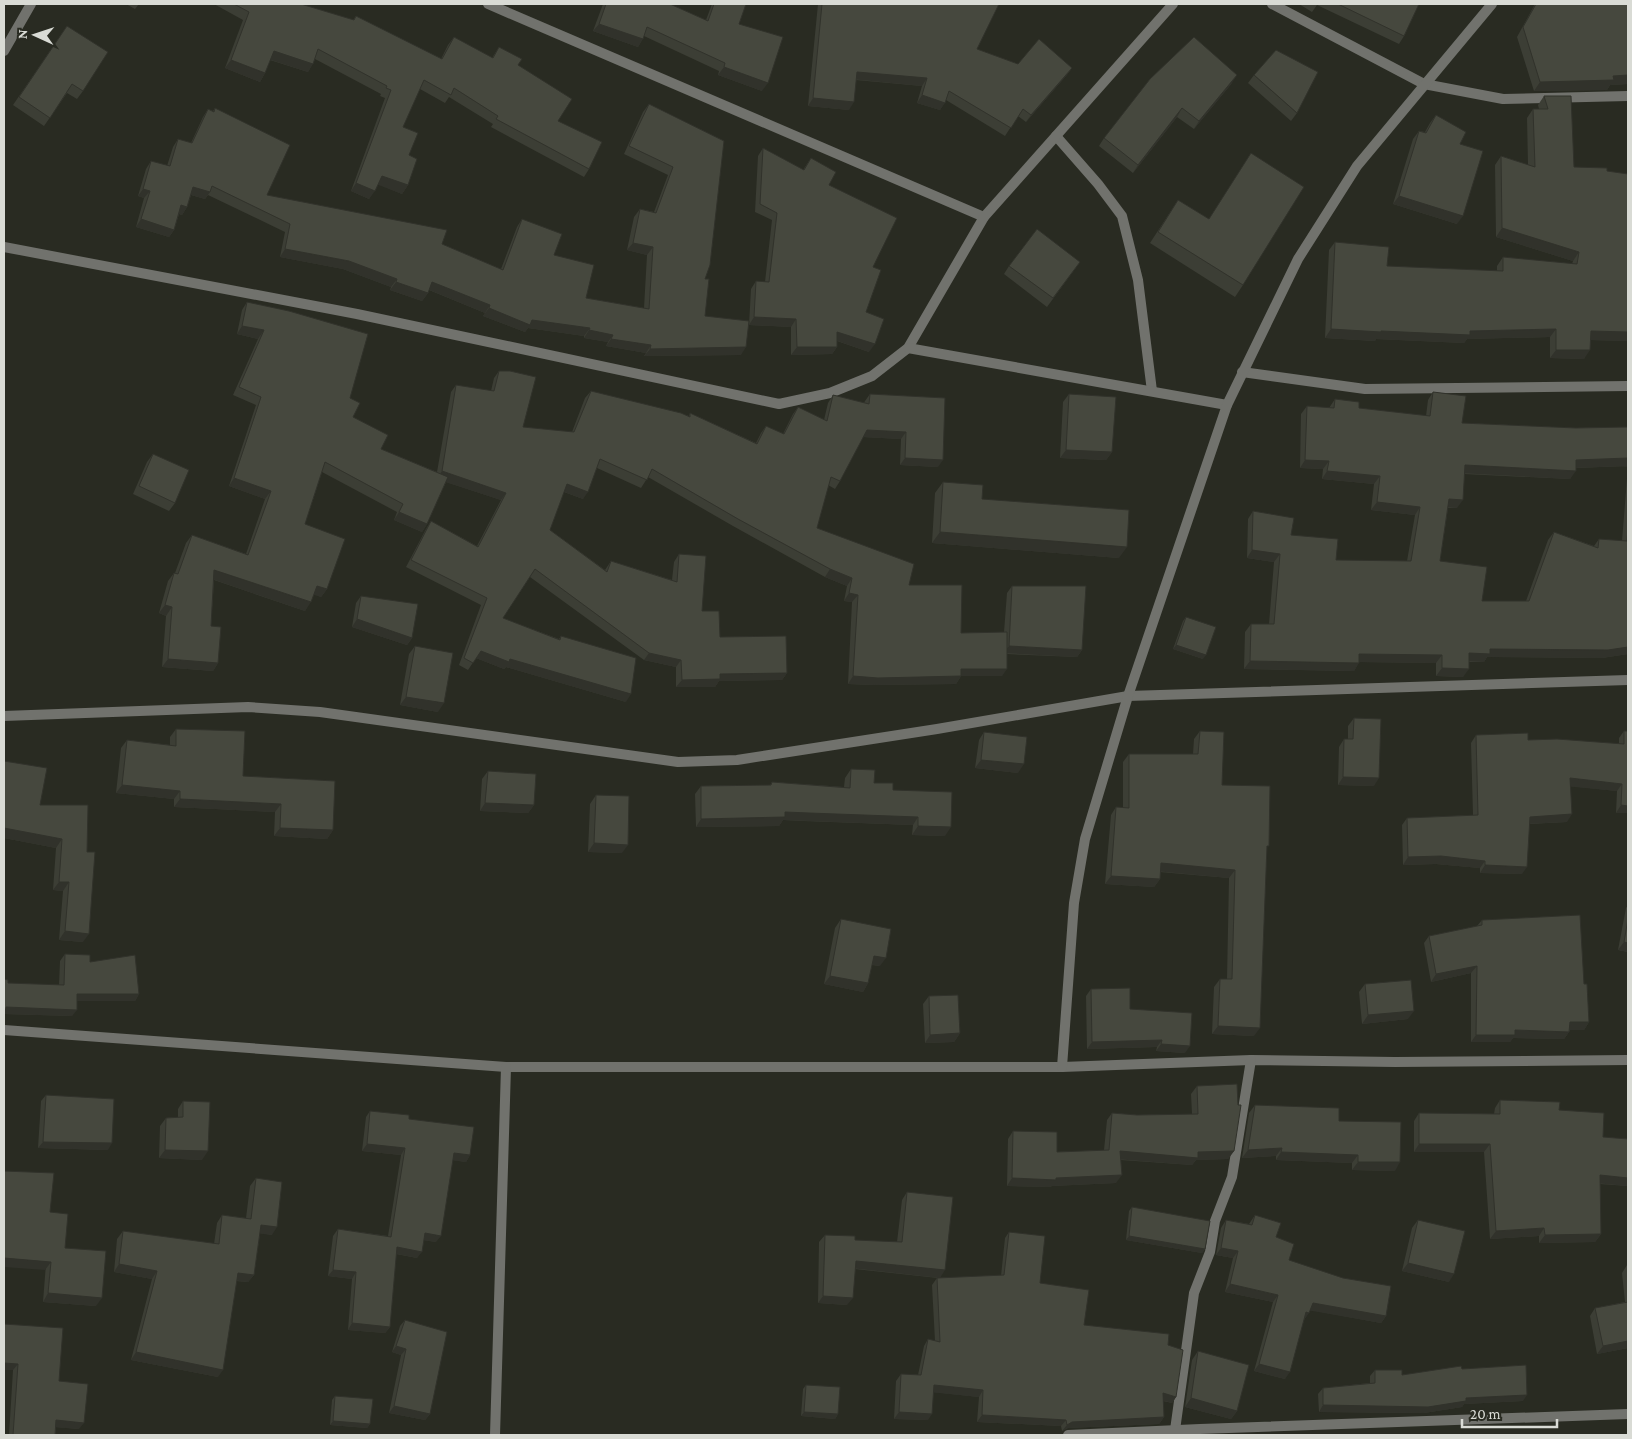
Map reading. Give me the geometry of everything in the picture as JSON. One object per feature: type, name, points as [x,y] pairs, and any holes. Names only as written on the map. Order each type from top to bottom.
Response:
[{"type":"street","points":[[4,51],[30,4]]},
{"type":"street","points":[[488,4],[984,217]]},
{"type":"street","points":[[4,247],[357,314],[779,404],[830,393],[872,376],[908,348],[984,217],[1173,4]]},
{"type":"street","points":[[1272,4],[1424,84],[1503,100],[1628,96]]},
{"type":"street","points":[[1062,1067],[1074,903],[1085,839],[1128,696],[1227,405],[1303,251],[1357,166],[1492,4]]},
{"type":"street","points":[[1056,136],[1098,184],[1122,216],[1138,280],[1152,391]]},
{"type":"street","points":[[908,348],[1227,405]]},
{"type":"street","points":[[1242,372],[1365,389],[1628,386]]},
{"type":"street","points":[[4,716],[248,707],[330,714],[678,762],[746,759],[1128,696],[1628,680]]},
{"type":"street","points":[[4,1030],[506,1067],[1062,1067],[1251,1060],[1394,1062],[1628,1060]]},
{"type":"street","points":[[1175,1430],[1194,1292],[1210,1252],[1215,1221],[1232,1177],[1251,1060]]},
{"type":"street","points":[[495,1435],[506,1067]]},
{"type":"street","points":[[1068,1435],[1175,1430],[1200,1432],[1628,1414]]},
{"type":"building","points":[[234,4],[301,4],[354,20],[356,16],[442,59],[454,37],[493,58],[499,47],[522,59],[518,65],[572,99],[558,121],[602,142],[589,169],[496,119],[498,116],[454,88],[451,95],[424,80],[403,127],[418,133],[409,155],[417,159],[408,185],[382,176],[375,191],[356,183],[391,90],[386,88],[387,86],[318,49],[313,64],[274,51],[265,73],[231,60],[249,12]]},
{"type":"building","points":[[606,4],[670,4],[708,21],[714,4],[746,4],[739,24],[783,37],[768,83],[724,67],[725,63],[647,27],[643,39],[599,24]]},
{"type":"building","points":[[822,4],[999,4],[977,49],[1018,64],[1039,39],[1072,68],[1031,115],[1023,109],[1011,128],[949,91],[945,103],[922,95],[927,78],[857,72],[854,102],[813,98]]},
{"type":"building","points":[[1338,4],[1419,4],[1404,36]]},
{"type":"building","points":[[1536,4],[1628,4],[1628,75],[1613,76],[1614,80],[1540,82],[1523,27]]},
{"type":"building","points":[[67,26],[108,52],[83,91],[72,84],[50,118],[19,97]]},
{"type":"building","points":[[1194,37],[1237,75],[1199,121],[1182,108],[1138,165],[1104,138],[1150,79]]},
{"type":"building","points":[[1276,50],[1318,72],[1297,113],[1254,75]]},
{"type":"building","points":[[1544,96],[1571,96],[1574,167],[1607,168],[1607,171],[1628,174],[1628,332],[1591,331],[1590,350],[1556,350],[1556,329],[1470,331],[1470,335],[1331,329],[1335,242],[1389,247],[1387,266],[1503,271],[1503,257],[1577,264],[1579,252],[1502,228],[1501,156],[1535,167],[1533,109],[1548,109]]},
{"type":"building","points":[[649,104],[724,141],[710,265],[705,279],[709,279],[705,316],[749,321],[746,347],[650,349],[651,345],[611,339],[613,335],[589,330],[590,328],[532,320],[530,325],[489,308],[490,305],[432,282],[428,293],[396,282],[397,279],[349,261],[285,249],[290,224],[212,186],[210,192],[193,187],[187,207],[181,205],[174,230],[141,219],[150,191],[143,189],[151,161],[170,166],[178,139],[192,143],[208,109],[214,112],[215,108],[290,145],[267,195],[447,230],[442,244],[503,270],[522,219],[562,234],[554,255],[594,265],[586,298],[649,309],[653,247],[633,243],[640,209],[656,213],[673,167],[629,146]]},
{"type":"building","points":[[1436,115],[1466,132],[1460,144],[1483,151],[1463,216],[1399,196],[1419,131],[1426,133]]},
{"type":"building","points":[[763,148],[804,170],[811,158],[836,172],[829,185],[897,218],[873,267],[881,270],[866,312],[884,319],[875,344],[837,332],[837,347],[797,347],[796,319],[754,317],[756,281],[769,282],[777,213],[760,204]]},
{"type":"building","points":[[1251,153],[1304,187],[1243,285],[1158,232],[1178,200],[1209,219]]},
{"type":"building","points":[[1037,229],[1080,262],[1053,298],[1009,266]]},
{"type":"building","points":[[247,302],[289,311],[368,334],[350,398],[360,403],[353,417],[388,435],[381,449],[448,477],[427,524],[399,512],[403,504],[325,462],[305,524],[345,539],[327,589],[317,586],[311,602],[214,570],[211,626],[221,627],[218,663],[168,659],[172,607],[165,605],[174,573],[178,574],[192,535],[248,555],[271,491],[234,478],[261,397],[239,387],[264,330],[242,326]]},
{"type":"building","points":[[499,371],[510,371],[536,377],[523,427],[574,432],[591,391],[681,413],[690,417],[690,413],[757,444],[766,426],[784,434],[798,407],[827,421],[833,395],[869,404],[870,394],[945,398],[943,460],[905,458],[906,432],[867,430],[840,481],[831,477],[817,528],[914,564],[909,585],[962,585],[961,633],[1007,632],[1007,669],[961,669],[961,676],[878,678],[853,676],[858,595],[849,593],[852,578],[830,569],[738,519],[652,469],[647,480],[600,459],[588,492],[567,484],[550,530],[607,572],[611,561],[677,582],[679,554],[706,556],[702,611],[719,611],[720,637],[786,636],[787,673],[720,674],[720,679],[682,680],[681,660],[649,653],[535,569],[503,618],[560,640],[561,636],[636,658],[631,694],[510,659],[509,662],[481,651],[473,663],[464,658],[487,598],[411,560],[431,521],[478,547],[506,493],[442,471],[456,385],[494,391]]},
{"type":"building","points":[[1433,392],[1466,396],[1462,423],[1576,428],[1628,427],[1628,458],[1576,460],[1576,471],[1465,465],[1463,500],[1449,499],[1440,561],[1487,567],[1482,601],[1529,601],[1554,532],[1598,548],[1599,539],[1627,541],[1628,528],[1628,647],[1608,650],[1490,649],[1490,654],[1469,653],[1469,669],[1442,668],[1442,655],[1359,654],[1359,663],[1250,661],[1251,624],[1274,624],[1280,554],[1252,550],[1253,511],[1294,518],[1291,535],[1338,539],[1336,560],[1411,561],[1420,507],[1377,502],[1380,476],[1327,471],[1329,461],[1305,460],[1307,406],[1334,408],[1335,399],[1359,402],[1359,408],[1430,416]]},
{"type":"building","points":[[1069,394],[1116,397],[1112,452],[1066,450]]},
{"type":"building","points":[[153,454],[189,470],[175,503],[139,486]]},
{"type":"building","points":[[943,482],[983,485],[982,499],[1129,510],[1127,547],[940,532]]},
{"type":"building","points":[[1012,586],[1086,586],[1082,650],[1009,646]]},
{"type":"building","points":[[361,596],[418,604],[412,638],[357,619]]},
{"type":"building","points":[[1186,617],[1216,627],[1206,655],[1176,645]]},
{"type":"building","points":[[415,646],[453,653],[444,703],[406,697]]},
{"type":"building","points":[[1354,718],[1381,719],[1379,778],[1343,777],[1344,739],[1353,739]]},
{"type":"building","points":[[176,729],[245,731],[243,776],[335,781],[333,830],[280,828],[281,804],[180,799],[180,791],[122,785],[127,740],[176,746]]},
{"type":"building","points":[[1200,731],[1224,732],[1222,785],[1270,786],[1260,1028],[1218,1026],[1220,979],[1232,979],[1235,870],[1161,863],[1160,879],[1111,876],[1116,807],[1129,808],[1129,754],[1198,754]]},
{"type":"building","points":[[1624,731],[1628,731],[1628,806],[1621,805],[1622,784],[1570,778],[1572,814],[1530,817],[1527,867],[1485,865],[1485,861],[1441,856],[1408,857],[1407,818],[1478,815],[1476,735],[1528,733],[1528,740],[1557,739],[1624,744]]},
{"type":"building","points":[[984,732],[1027,737],[1024,764],[981,760]]},
{"type":"building","points":[[4,761],[47,768],[40,805],[88,805],[87,852],[95,852],[89,934],[65,931],[69,882],[59,882],[62,839],[4,828]]},
{"type":"building","points":[[851,769],[875,770],[874,783],[893,783],[893,790],[952,792],[951,827],[918,826],[918,817],[785,812],[785,817],[701,819],[701,786],[771,785],[772,782],[850,788]]},
{"type":"building","points":[[488,771],[536,774],[534,805],[485,803]]},
{"type":"building","points":[[596,795],[629,796],[628,845],[594,843]]},
{"type":"building","points":[[1580,915],[1584,984],[1587,984],[1589,1022],[1570,1022],[1569,1032],[1515,1030],[1515,1035],[1476,1035],[1477,966],[1436,974],[1429,936],[1482,925],[1482,920]]},
{"type":"building","points":[[841,919],[891,929],[886,958],[874,956],[868,983],[830,976]]},
{"type":"building","points":[[1628,919],[1628,943],[1624,942]]},
{"type":"building","points":[[65,954],[90,955],[90,962],[135,955],[139,994],[77,994],[77,1010],[6,1007],[4,1009],[4,979],[8,980],[8,983],[64,985]]},
{"type":"building","points":[[1411,980],[1414,1011],[1368,1015],[1365,984]]},
{"type":"building","points":[[1130,988],[1130,1009],[1192,1013],[1190,1046],[1161,1044],[1162,1040],[1092,1042],[1091,989]]},
{"type":"building","points":[[958,995],[960,1033],[930,1035],[929,996]]},
{"type":"building","points":[[1237,1084],[1238,1105],[1241,1105],[1234,1151],[1198,1152],[1198,1158],[1120,1151],[1122,1175],[1056,1178],[1056,1180],[1012,1178],[1013,1131],[1057,1132],[1057,1152],[1109,1150],[1112,1113],[1137,1115],[1198,1114],[1197,1086]]},
{"type":"building","points":[[46,1095],[114,1099],[112,1143],[43,1142]]},
{"type":"building","points":[[1500,1100],[1560,1102],[1559,1110],[1604,1113],[1603,1137],[1628,1139],[1628,1178],[1600,1175],[1601,1234],[1545,1235],[1544,1228],[1496,1231],[1490,1144],[1419,1144],[1419,1113],[1500,1114]]},
{"type":"building","points":[[183,1101],[210,1102],[208,1151],[165,1150],[166,1118],[183,1117]]},
{"type":"building","points":[[1255,1105],[1339,1108],[1339,1121],[1401,1122],[1400,1162],[1358,1162],[1358,1155],[1281,1152],[1282,1148],[1248,1150]]},
{"type":"building","points":[[370,1111],[409,1115],[409,1119],[474,1127],[470,1155],[454,1153],[441,1236],[425,1233],[422,1252],[397,1247],[390,1327],[352,1323],[356,1272],[333,1270],[338,1229],[391,1237],[405,1148],[367,1144]]},
{"type":"building","points":[[4,1171],[54,1173],[50,1212],[68,1214],[65,1248],[106,1251],[102,1298],[48,1293],[51,1262],[4,1258]]},
{"type":"building","points":[[256,1178],[282,1182],[277,1227],[261,1225],[254,1275],[238,1273],[223,1370],[136,1352],[157,1271],[119,1264],[123,1231],[219,1244],[222,1215],[251,1219]]},
{"type":"building","points":[[907,1192],[953,1197],[945,1270],[856,1261],[853,1298],[823,1296],[825,1235],[855,1236],[855,1240],[902,1242]]},
{"type":"building","points":[[1132,1207],[1210,1221],[1205,1249],[1129,1236]]},
{"type":"building","points":[[1255,1215],[1281,1223],[1276,1237],[1294,1244],[1289,1260],[1343,1278],[1391,1286],[1386,1316],[1313,1303],[1309,1313],[1306,1312],[1290,1372],[1259,1364],[1278,1295],[1230,1284],[1238,1251],[1221,1248],[1226,1220],[1252,1225]]},
{"type":"building","points":[[1418,1220],[1465,1231],[1454,1274],[1408,1263]]},
{"type":"building","points":[[1009,1232],[1045,1236],[1040,1283],[1089,1290],[1084,1325],[1169,1334],[1168,1345],[1183,1350],[1176,1397],[1163,1393],[1164,1417],[1072,1422],[1067,1425],[1066,1420],[982,1415],[983,1390],[934,1385],[932,1414],[899,1412],[901,1374],[921,1375],[928,1339],[940,1342],[937,1278],[1004,1275]]},
{"type":"building","points":[[1628,1302],[1628,1341],[1603,1346],[1595,1308]]},
{"type":"building","points":[[405,1320],[447,1332],[430,1414],[394,1406],[406,1349],[396,1346]]},
{"type":"building","points":[[4,1324],[63,1328],[59,1381],[88,1384],[84,1423],[56,1420],[55,1435],[13,1435],[18,1364],[4,1363]]},
{"type":"building","points":[[1198,1351],[1249,1365],[1237,1411],[1191,1398]]},
{"type":"building","points":[[1526,1365],[1527,1395],[1466,1398],[1466,1401],[1428,1407],[1323,1405],[1323,1388],[1375,1383],[1375,1370],[1402,1370],[1402,1375],[1461,1366],[1462,1369]]},
{"type":"building","points":[[806,1385],[840,1387],[838,1414],[804,1412]]},
{"type":"building","points":[[335,1396],[373,1399],[370,1424],[333,1421]]}]
